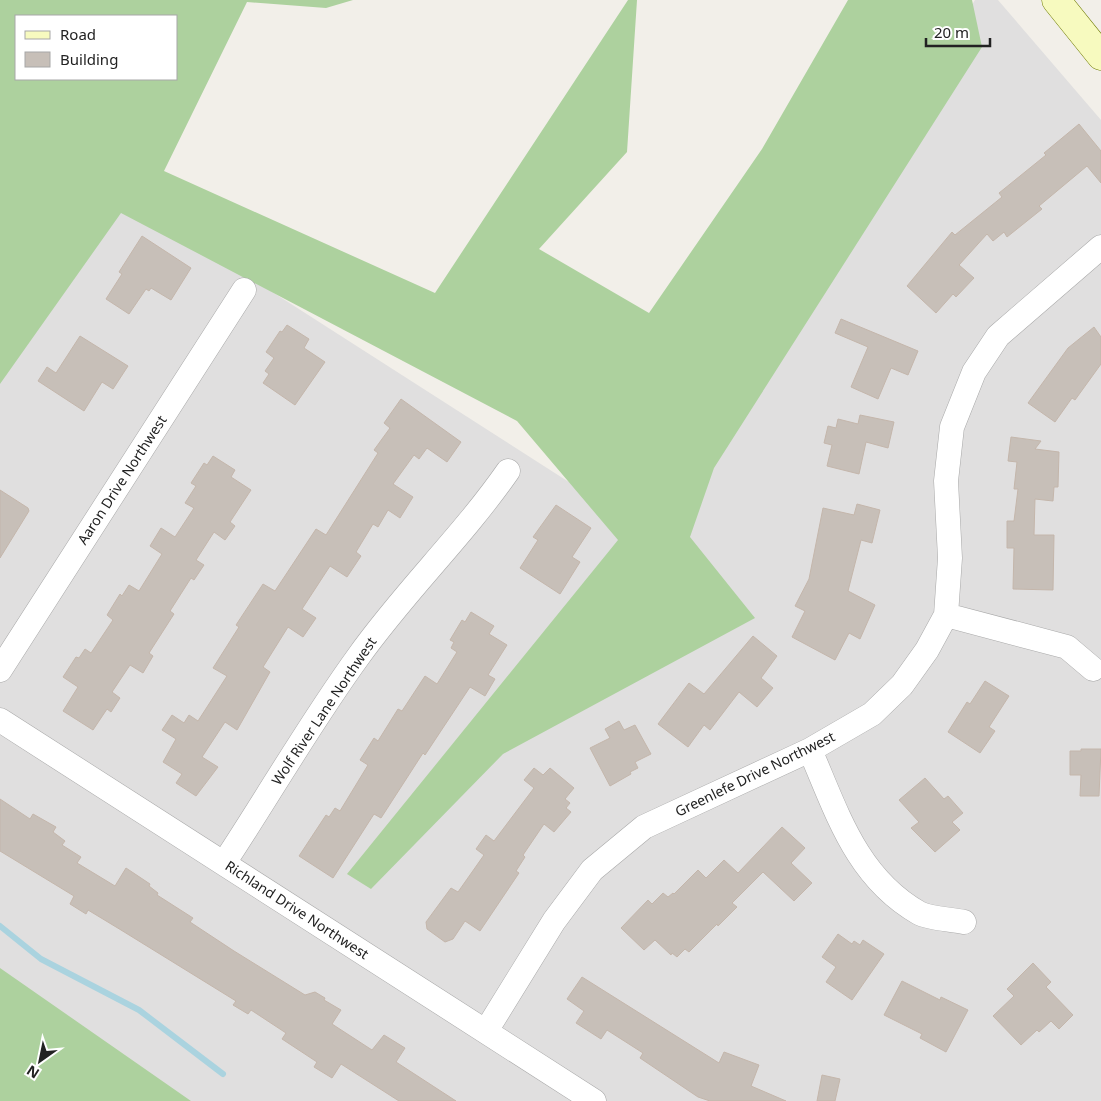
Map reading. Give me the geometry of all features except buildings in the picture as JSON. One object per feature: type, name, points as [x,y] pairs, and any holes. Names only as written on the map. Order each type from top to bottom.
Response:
[{"type":"street","points":[[1056,0],[1101,56]]},
{"type":"street","name":"Greenlefe Drive Northwest","points":[[486,1031],[554,921],[592,870],[644,827],[810,750],[872,714],[902,685],[927,650],[946,615],[950,558],[946,481],[952,427],[974,372],[998,336],[1101,247]]},
{"type":"street","name":"Aaron Drive Northwest","points":[[0,670],[244,290]]},
{"type":"street","name":"Wolf River Lane Northwest","points":[[224,863],[358,656],[405,597],[481,510],[508,471]]},
{"type":"street","points":[[946,615],[1067,647],[1092,669]]},
{"type":"street","name":"Richland Drive Northwest","points":[[0,720],[594,1101]]},
{"type":"street","points":[[810,750],[861,861],[884,887],[920,914],[964,922]]},
{"type":"shaded area","points":[[975,0],[998,0],[1101,120],[1101,1101],[0,1101],[0,347],[107,186],[650,534]]},
{"type":"green space","points":[[0,0],[353,0],[326,8],[247,2],[164,171],[435,293],[628,0],[637,0],[627,152],[539,249],[649,313],[762,149],[848,0],[972,0],[982,47],[714,468],[690,537],[755,618],[503,754],[371,889],[347,874],[618,540],[517,421],[121,213],[0,384]]},
{"type":"green space","points":[[0,968],[191,1101],[0,1101]]},
{"type":"waterway","points":[[0,926],[41,959],[139,1010],[223,1074]]}]
